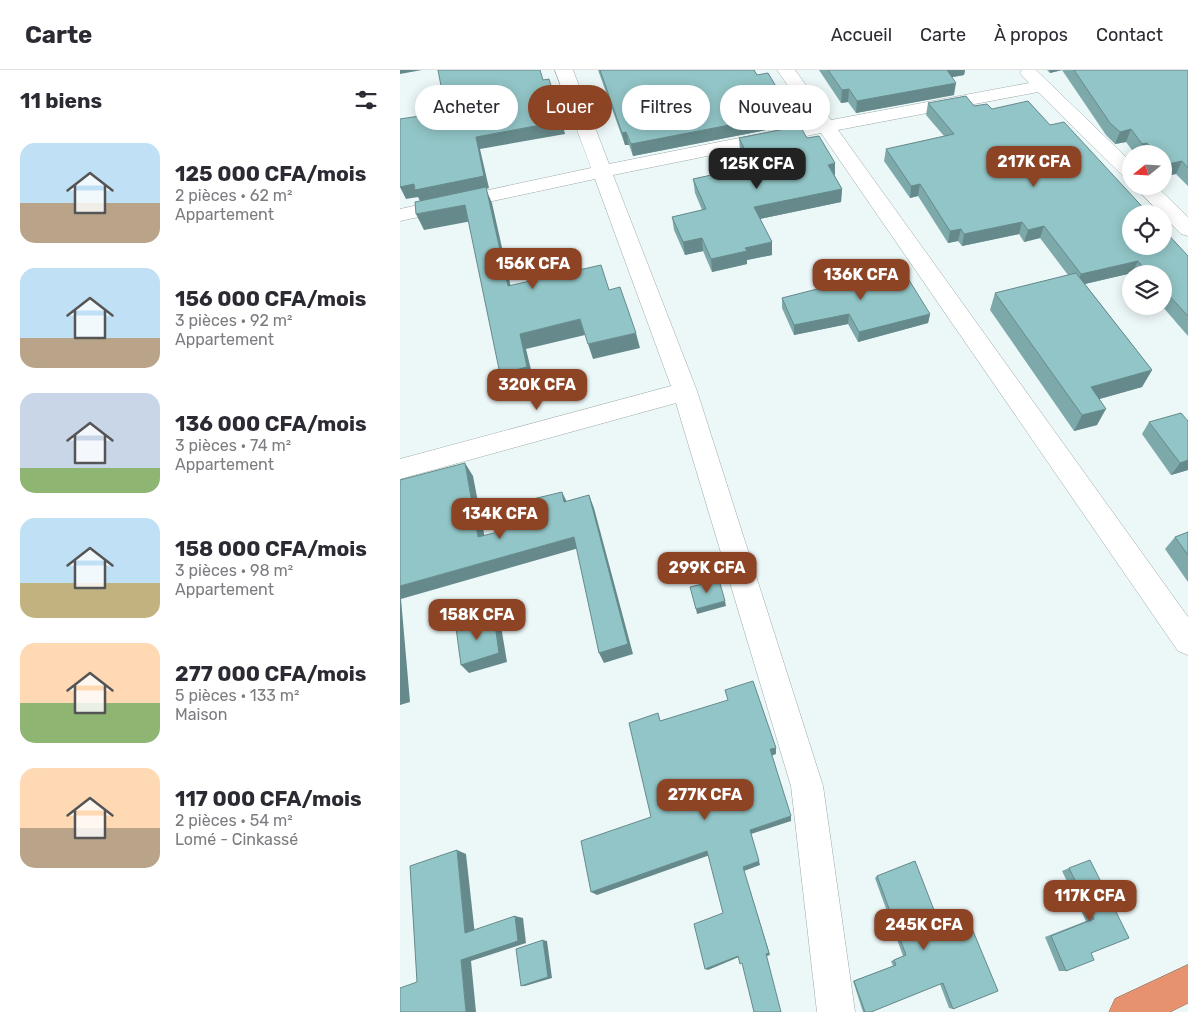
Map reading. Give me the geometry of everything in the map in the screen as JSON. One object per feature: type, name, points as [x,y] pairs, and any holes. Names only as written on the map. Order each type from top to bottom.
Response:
[{"type":"highway","points":[[1128,1012],[1188,984]]},
{"type":"street","points":[[564,70],[600,171],[685,391],[807,786],[836,1012]]},
{"type":"street","points":[[786,70],[796,85]]},
{"type":"street","points":[[1026,70],[1122,164]]},
{"type":"street","points":[[830,125],[1042,86]]},
{"type":"street","points":[[400,215],[600,171],[804,130]]},
{"type":"street","points":[[827,130],[1188,641]]},
{"type":"street","points":[[1153,195],[1188,229]]},
{"type":"street","points":[[400,469],[685,391]]},
{"type":"building","points":[[438,70],[540,70],[543,80],[549,79],[551,85],[528,85],[528,127],[518,129],[518,85],[441,85]]},
{"type":"building","points":[[600,70],[754,70],[757,75],[768,73],[775,85],[720,85],[720,127],[710,129],[710,85],[622,85],[622,130],[704,130],[631,144],[626,132],[622,133],[612,104],[612,85],[605,85]]},
{"type":"building","points":[[828,70],[947,70],[956,83],[857,101],[849,89],[842,90]]},
{"type":"building","points":[[1074,70],[1188,70],[1188,168],[1182,161],[1172,163],[1172,145],[1142,144],[1131,129],[1120,132],[1110,123]]},
{"type":"building","points":[[966,96],[974,106],[987,104],[992,109],[1028,101],[1050,125],[1064,122],[1122,185],[1122,195],[1131,195],[1141,205],[1122,205],[1122,255],[1172,255],[1172,239],[1188,256],[1188,316],[1172,299],[1172,265],[1141,265],[1138,261],[1081,274],[1044,226],[1028,230],[1022,222],[964,234],[961,229],[950,231],[920,184],[911,186],[886,149],[954,134],[928,103]]},
{"type":"building","points":[[415,117],[415,130],[514,130],[476,137],[484,176],[415,190],[414,184],[400,187],[400,119]]},
{"type":"building","points":[[780,130],[802,130],[807,138],[819,136],[835,163],[828,165],[842,189],[754,207],[772,242],[745,248],[747,251],[711,259],[702,238],[683,242],[672,217],[706,209],[693,179],[753,166],[739,138]]},
{"type":"building","points":[[486,187],[508,286],[601,265],[609,290],[620,287],[636,333],[588,344],[580,319],[520,334],[527,367],[500,374],[465,205],[416,214],[415,202]]},
{"type":"building","points":[[901,267],[930,314],[859,332],[849,314],[794,325],[782,298],[825,287],[823,284]]},
{"type":"building","points":[[1076,273],[1152,370],[1091,387],[1106,409],[1082,415],[995,293]]},
{"type":"building","points":[[1181,413],[1188,421],[1188,460],[1180,463],[1149,422]]},
{"type":"building","points":[[465,463],[478,537],[537,522],[533,499],[562,492],[564,502],[589,495],[628,644],[599,653],[574,537],[400,586],[400,480]]},
{"type":"building","points":[[1188,532],[1188,555],[1175,537]]},
{"type":"building","points":[[719,580],[725,601],[696,609],[690,587]]},
{"type":"building","points":[[494,617],[499,653],[461,665],[456,628]]},
{"type":"building","points":[[753,681],[776,748],[770,749],[791,816],[750,830],[759,861],[743,867],[769,953],[766,954],[781,1012],[754,1012],[742,963],[740,964],[738,956],[705,969],[694,924],[723,913],[707,851],[591,892],[581,841],[651,817],[629,723],[658,713],[660,721],[728,700],[725,690]]},
{"type":"building","points":[[457,850],[465,933],[515,916],[518,941],[461,960],[466,1012],[400,1012],[400,988],[417,982],[410,866]]},
{"type":"building","points":[[1090,860],[1129,938],[1091,953],[1094,960],[1066,971],[1051,936],[1094,919],[1069,868]]},
{"type":"building","points":[[915,861],[946,941],[973,931],[998,991],[953,1009],[943,983],[871,1012],[865,1012],[854,981],[896,965],[894,960],[906,955],[877,876]]},
{"type":"building","points":[[543,940],[548,977],[521,986],[516,949]]}]
